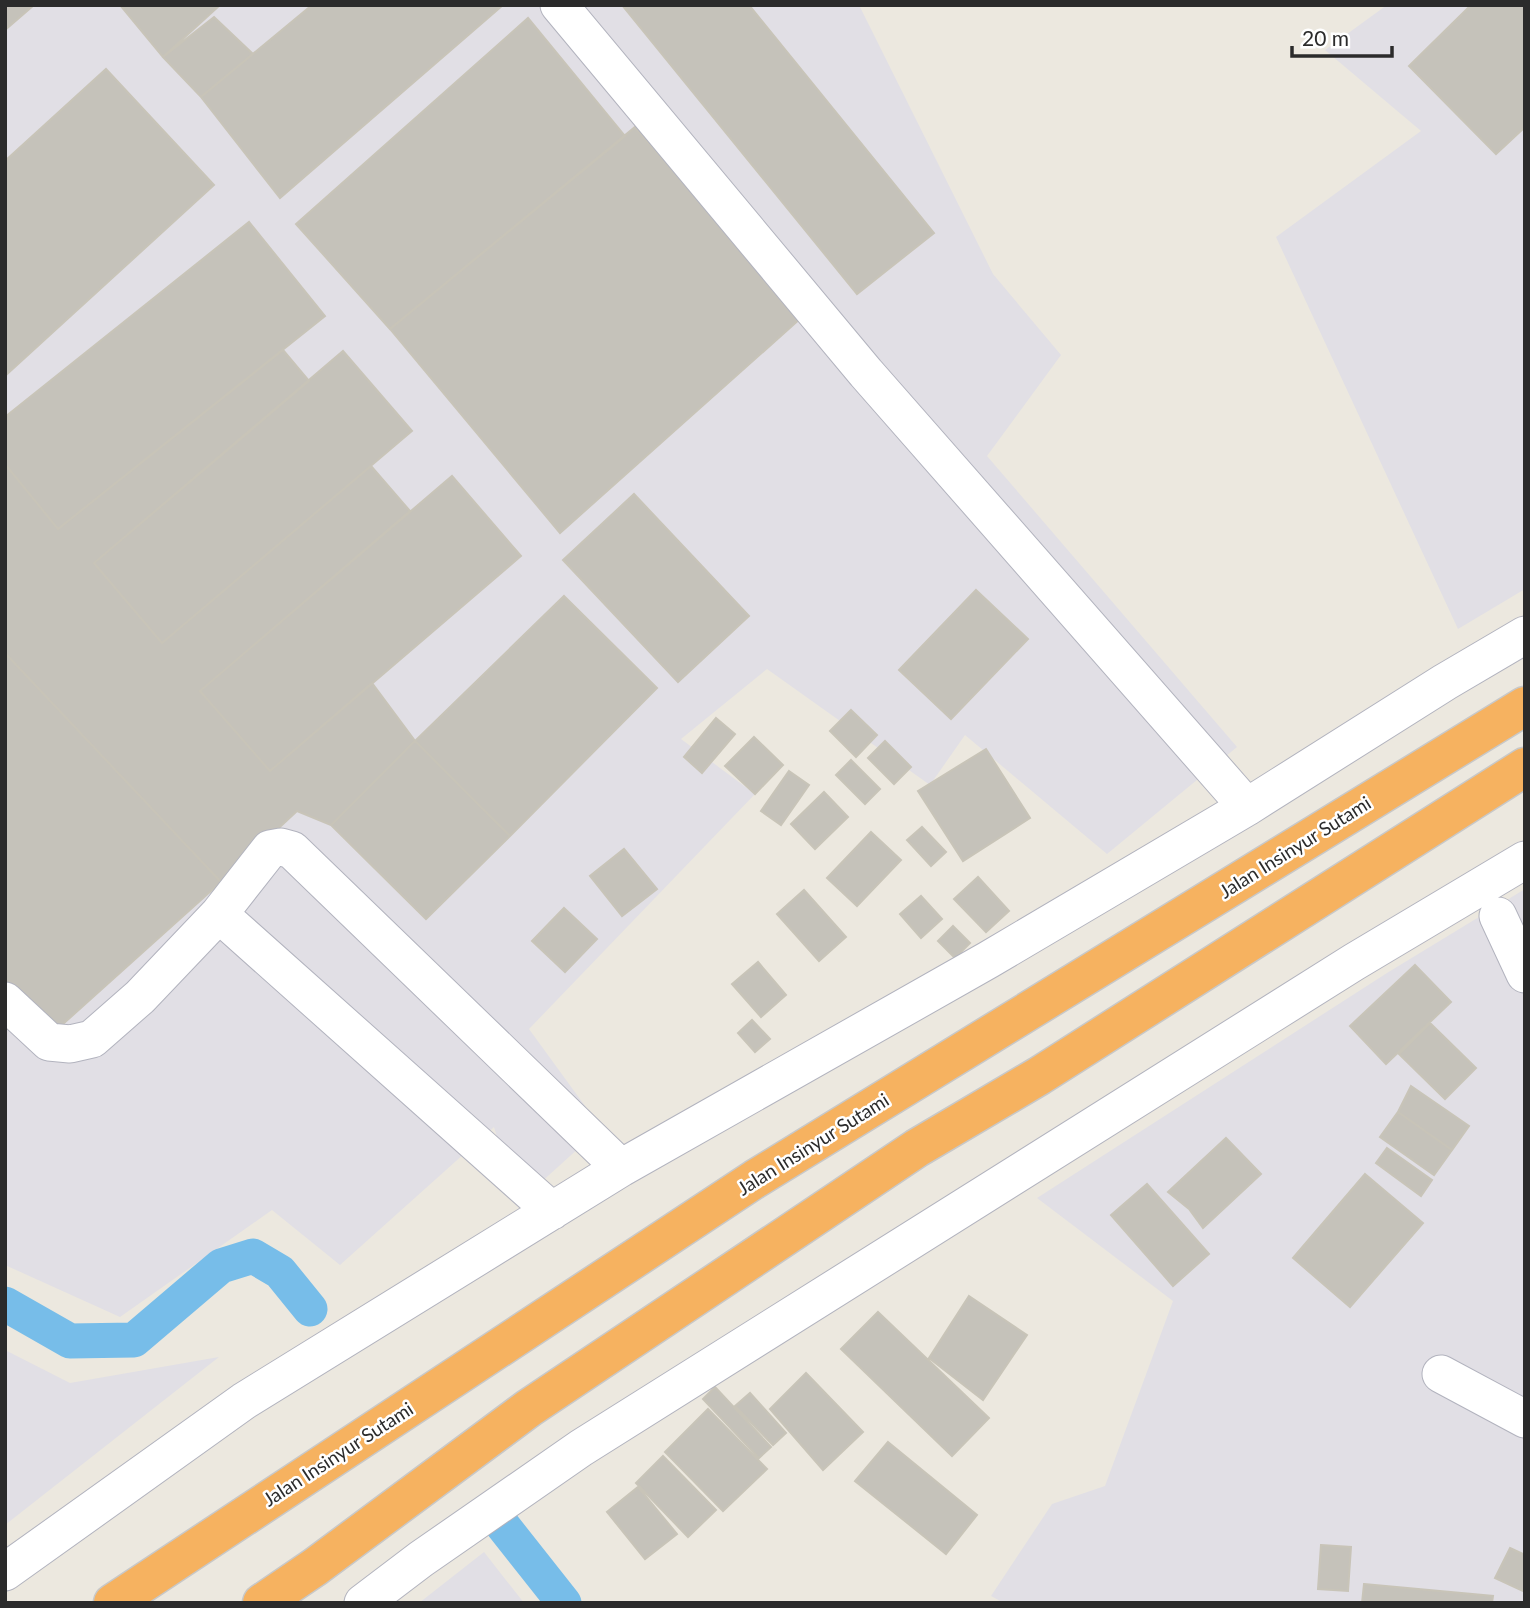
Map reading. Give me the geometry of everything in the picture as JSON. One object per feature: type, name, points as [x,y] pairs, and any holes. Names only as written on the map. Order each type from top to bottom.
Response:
[{"type":"highway","name":"Jalan Insinyur Sutami","points":[[113,1603],[755,1179],[1525,706]]},
{"type":"highway","points":[[262,1603],[315,1567],[529,1408],[917,1148],[1039,1076],[1525,767]]},
{"type":"street","points":[[559,5],[866,373],[1247,807]]},
{"type":"street","points":[[5,1572],[244,1401],[621,1168],[988,960],[1247,807],[1445,682],[1525,635]]},
{"type":"street","points":[[5,1001],[49,1042],[70,1044],[92,1040],[140,997],[219,914],[271,849],[292,849],[621,1168]]},
{"type":"street","points":[[363,1603],[421,1559],[581,1448],[1342,969],[1525,860]]},
{"type":"street","points":[[219,914],[552,1211]]},
{"type":"street","points":[[1498,916],[1525,974]]},
{"type":"street","points":[[1441,1374],[1525,1419]]},
{"type":"shaded area","points":[[5,5],[859,5],[993,274],[1061,355],[987,456],[1237,747],[1107,854],[965,735],[930,785],[767,669],[681,739],[755,794],[529,1029],[601,1128],[517,1204],[494,1127],[340,1265],[272,1210],[120,1317],[5,1265]]},
{"type":"shaded area","points":[[1387,5],[1525,5],[1525,589],[1458,629],[1276,237],[1421,131],[1325,50]]},
{"type":"shaded area","points":[[1525,889],[1525,1603],[1004,1603],[991,1596],[1052,1504],[1105,1486],[1173,1301],[1037,1198],[1387,973]]},
{"type":"shaded area","points":[[5,1350],[70,1383],[219,1357],[5,1525]]},
{"type":"shaded area","points":[[484,1552],[524,1603],[419,1603]]},
{"type":"building","points":[[5,5],[34,5],[5,30]]},
{"type":"building","points":[[120,5],[220,5],[163,57]]},
{"type":"building","points":[[312,5],[503,5],[280,198],[201,97]]},
{"type":"building","points":[[622,5],[749,5],[934,233],[857,294]]},
{"type":"building","points":[[1471,5],[1525,5],[1525,127],[1496,154],[1409,66]]},
{"type":"building","points":[[214,17],[253,54],[201,97],[163,57]]},
{"type":"building","points":[[528,18],[625,136],[390,329],[296,224]]},
{"type":"building","points":[[106,69],[214,185],[5,376],[5,161]]},
{"type":"building","points":[[635,127],[801,318],[560,533],[390,329]]},
{"type":"building","points":[[249,222],[325,316],[58,529],[5,464],[5,417]]},
{"type":"building","points":[[283,350],[309,381],[94,563],[162,643],[371,466],[410,511],[200,691],[270,771],[372,683],[415,741],[331,825],[297,811],[221,882],[5,653],[5,464],[58,529]]},
{"type":"building","points":[[343,351],[412,431],[162,643],[94,563]]},
{"type":"building","points":[[452,476],[521,556],[270,771],[200,691]]},
{"type":"building","points":[[634,494],[749,616],[678,682],[563,560]]},
{"type":"building","points":[[976,590],[1028,639],[951,719],[899,670]]},
{"type":"building","points":[[564,596],[657,688],[510,836],[415,741]]},
{"type":"building","points":[[5,653],[221,882],[53,1033],[5,987]]},
{"type":"building","points":[[851,710],[877,735],[856,757],[830,731]]},
{"type":"building","points":[[716,718],[735,734],[702,773],[684,757]]},
{"type":"building","points":[[754,737],[783,765],[755,794],[725,766]]},
{"type":"building","points":[[415,741],[510,836],[426,919],[331,825]]},
{"type":"building","points":[[885,741],[911,767],[894,784],[868,758]]},
{"type":"building","points":[[986,749],[1030,818],[963,861],[918,791]]},
{"type":"building","points":[[851,760],[880,789],[865,804],[836,775]]},
{"type":"building","points":[[789,771],[809,785],[781,825],[761,811]]},
{"type":"building","points":[[824,792],[848,817],[815,849],[791,824]]},
{"type":"building","points":[[922,827],[946,852],[931,866],[907,840]]},
{"type":"building","points":[[871,832],[901,860],[857,906],[827,878]]},
{"type":"building","points":[[624,849],[657,889],[622,916],[590,876]]},
{"type":"building","points":[[978,877],[1009,911],[986,932],[954,899]]},
{"type":"building","points":[[804,890],[846,937],[819,961],[777,914]]},
{"type":"building","points":[[921,896],[942,919],[921,938],[900,914]]},
{"type":"building","points":[[564,908],[597,939],[565,972],[532,941]]},
{"type":"building","points":[[953,926],[970,943],[955,958],[938,941]]},
{"type":"building","points":[[758,962],[786,995],[761,1017],[732,984]]},
{"type":"building","points":[[1415,965],[1451,1002],[1386,1064],[1350,1026]]},
{"type":"building","points":[[752,1020],[770,1039],[755,1052],[738,1033]]},
{"type":"building","points":[[1430,1023],[1476,1068],[1445,1099],[1399,1054]]},
{"type":"building","points":[[1411,1086],[1469,1126],[1452,1150],[1398,1112]]},
{"type":"building","points":[[1398,1112],[1452,1150],[1434,1175],[1380,1137]]},
{"type":"building","points":[[1226,1138],[1261,1174],[1203,1228],[1189,1209],[1168,1192]]},
{"type":"building","points":[[1387,1148],[1432,1180],[1421,1196],[1376,1163]]},
{"type":"building","points":[[1365,1174],[1423,1223],[1350,1307],[1293,1258]]},
{"type":"building","points":[[1147,1184],[1209,1254],[1173,1286],[1111,1215]]},
{"type":"building","points":[[969,1296],[1027,1335],[983,1400],[929,1358]]},
{"type":"building","points":[[878,1312],[989,1418],[952,1456],[841,1349]]},
{"type":"building","points":[[806,1373],[863,1432],[823,1470],[770,1409]]},
{"type":"building","points":[[715,1387],[771,1447],[759,1458],[703,1399]]},
{"type":"building","points":[[750,1393],[786,1433],[773,1445],[735,1406]]},
{"type":"building","points":[[708,1409],[767,1469],[723,1511],[665,1452]]},
{"type":"building","points":[[888,1442],[977,1515],[946,1554],[855,1481]]},
{"type":"building","points":[[663,1456],[716,1510],[688,1537],[636,1483]]},
{"type":"building","points":[[638,1487],[677,1534],[645,1559],[607,1512]]},
{"type":"building","points":[[1321,1545],[1351,1547],[1348,1591],[1318,1589]]},
{"type":"building","points":[[1510,1548],[1525,1555],[1525,1592],[1495,1578]]},
{"type":"building","points":[[1364,1584],[1493,1596],[1492,1603],[1362,1603]]},
{"type":"waterway","points":[[5,1304],[70,1341],[134,1340],[221,1266],[253,1256],[280,1272],[310,1309]]},
{"type":"waterway","points":[[492,1512],[564,1603]]}]
